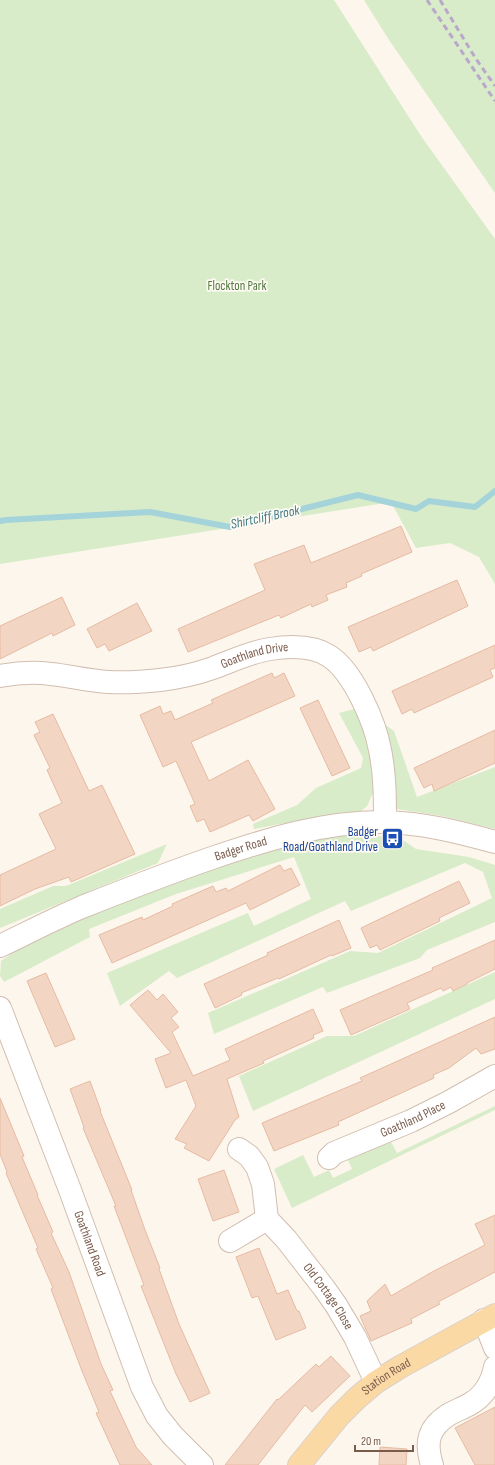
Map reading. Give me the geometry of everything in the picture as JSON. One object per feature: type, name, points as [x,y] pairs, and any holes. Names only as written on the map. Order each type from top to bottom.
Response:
[{"type":"main road","name":"Station Road","points":[[299,1465],[339,1416],[356,1398],[376,1382],[400,1367],[490,1318]]},
{"type":"street","name":"Goathland Drive","points":[[0,676],[26,673],[50,673],[107,682],[134,682],[168,679],[190,675],[212,669],[252,653],[269,649],[302,647],[316,650],[329,656],[341,666],[354,684],[373,726],[380,749],[384,770],[385,822]]},
{"type":"street","name":"Badger Road","points":[[0,946],[81,908],[178,870],[245,847],[327,826],[385,822],[423,825],[464,833],[495,842]]},
{"type":"street","name":"Goathland Road","points":[[0,1008],[67,1183],[142,1387],[157,1416],[173,1436],[202,1465]]},
{"type":"street","name":"Goathland Place","points":[[329,1158],[334,1153],[342,1149],[411,1121],[495,1076]]},
{"type":"street","points":[[230,1241],[267,1219],[263,1184],[257,1167],[248,1156],[239,1149]]},
{"type":"street","name":"Old Cottage Close","points":[[267,1219],[286,1239],[336,1305],[355,1337],[376,1382]]},
{"type":"street","points":[[490,1318],[495,1348]]},
{"type":"street","points":[[432,1465],[428,1451],[428,1444],[429,1436],[436,1425],[448,1415],[471,1404],[482,1394],[490,1383],[495,1367]]},
{"type":"green space","name":"Flockton Park","points":[[0,0],[334,0],[421,136],[495,239],[495,584],[479,557],[450,543],[416,548],[391,502],[0,564]]},
{"type":"green space","points":[[364,0],[495,0],[495,193],[389,40]]},
{"type":"green space","points":[[358,708],[374,770],[374,791],[367,806],[360,812],[339,813],[254,829],[253,824],[297,805],[316,788],[361,768],[363,758],[339,713]]},
{"type":"green space","points":[[383,723],[394,731],[417,797],[495,767],[495,829],[442,816],[397,809],[394,802]]},
{"type":"green space","points":[[367,834],[403,840],[416,849],[469,857],[495,865],[495,922],[427,950],[420,958],[327,993],[323,987],[214,1034],[208,1013],[350,951],[378,953],[492,898],[483,872],[465,863],[351,911],[345,901],[177,978],[169,971],[120,1006],[107,973],[248,913],[254,926],[311,899],[294,857],[176,894],[89,929],[90,937],[4,982],[0,976],[1,961],[17,950],[87,917],[170,884],[285,845],[324,837]]},
{"type":"green space","points":[[167,844],[158,863],[0,928],[0,909],[53,886],[66,886]]},
{"type":"green space","points":[[495,972],[495,999],[253,1111],[239,1076],[327,1036],[354,1036]]},
{"type":"green space","points":[[495,1106],[495,1110],[292,1208],[274,1169],[303,1155],[314,1177],[329,1170],[333,1178],[352,1169],[346,1156],[388,1136],[397,1153]]},
{"type":"building","points":[[401,526],[412,552],[361,574],[362,576],[346,583],[347,587],[326,595],[328,600],[312,607],[311,604],[281,618],[279,615],[188,652],[178,629],[265,590],[254,564],[304,545],[311,563]]},
{"type":"building","points":[[457,580],[468,606],[373,651],[371,647],[359,652],[348,627]]},
{"type":"building","points":[[62,597],[75,625],[53,636],[52,633],[0,659],[0,626]]},
{"type":"building","points":[[137,603],[152,631],[109,651],[105,644],[97,648],[87,629]]},
{"type":"building","points":[[495,645],[495,668],[490,670],[493,677],[414,713],[412,709],[402,714],[392,691]]},
{"type":"building","points":[[272,673],[274,678],[284,673],[295,696],[191,742],[209,781],[248,760],[275,809],[253,821],[249,815],[210,832],[204,819],[197,822],[190,806],[195,804],[176,761],[163,767],[140,715],[160,706],[163,714],[171,711],[175,720],[213,703],[211,700]]},
{"type":"building","points":[[318,700],[350,768],[332,776],[300,708]]},
{"type":"building","points":[[53,714],[89,791],[102,785],[135,854],[71,882],[69,877],[35,889],[0,906],[0,875],[56,849],[39,814],[62,803],[47,770],[50,768],[34,735],[40,732],[35,722]]},
{"type":"building","points":[[495,730],[495,763],[434,791],[432,784],[424,788],[414,768]]},
{"type":"building","points":[[280,865],[284,871],[291,868],[300,885],[250,910],[246,903],[112,963],[99,935],[142,917],[143,920],[173,906],[172,904],[213,886],[216,892],[226,888],[228,891]]},
{"type":"building","points":[[459,881],[470,903],[439,918],[440,921],[380,950],[377,945],[370,948],[361,928]]},
{"type":"building","points":[[339,920],[351,948],[332,956],[331,955],[279,979],[278,978],[241,993],[242,995],[215,1008],[204,984],[268,955],[267,953]]},
{"type":"building","points":[[495,940],[495,969],[453,991],[451,987],[443,991],[441,988],[407,1003],[410,1009],[351,1035],[340,1010],[433,970],[432,968]]},
{"type":"building","points":[[46,973],[75,1039],[55,1047],[27,981]]},
{"type":"building","points":[[148,990],[157,1000],[163,994],[178,1012],[171,1018],[179,1027],[172,1032],[193,1076],[230,1060],[225,1049],[313,1009],[323,1031],[313,1035],[314,1038],[263,1061],[264,1063],[227,1079],[239,1117],[235,1120],[209,1161],[184,1148],[187,1144],[175,1139],[196,1106],[186,1080],[166,1088],[155,1059],[171,1053],[130,1005]]},
{"type":"building","points":[[495,1017],[495,1049],[481,1054],[476,1048],[449,1068],[433,1075],[434,1078],[338,1122],[339,1125],[274,1151],[262,1123],[362,1081],[360,1078]]},
{"type":"building","points":[[90,1081],[100,1111],[132,1190],[179,1324],[210,1393],[190,1402],[176,1374],[141,1286],[144,1285],[114,1206],[116,1206],[83,1128],[84,1127],[70,1089]]},
{"type":"building","points":[[0,1098],[24,1156],[22,1157],[37,1195],[53,1232],[51,1233],[69,1272],[101,1364],[113,1390],[110,1391],[136,1447],[152,1465],[120,1465],[96,1413],[99,1412],[51,1289],[53,1288],[36,1249],[38,1248],[6,1173],[7,1172],[0,1154]]},
{"type":"building","points":[[224,1170],[239,1212],[213,1221],[198,1179]]},
{"type":"building","points":[[495,1215],[495,1272],[438,1302],[440,1304],[411,1319],[412,1323],[371,1341],[360,1316],[371,1311],[367,1301],[385,1284],[391,1296],[432,1272],[485,1245],[475,1224]]},
{"type":"building","points":[[259,1248],[277,1294],[288,1290],[306,1328],[276,1340],[258,1296],[252,1298],[236,1257]]},
{"type":"building","points":[[331,1356],[350,1376],[312,1412],[305,1405],[258,1465],[225,1465],[277,1399],[278,1400],[316,1364],[319,1367]]},
{"type":"building","points":[[495,1407],[495,1465],[475,1465],[455,1428]]},
{"type":"building","points":[[380,1447],[407,1449],[406,1465],[379,1465]]},
{"type":"waterway","name":"Shirtcliff Brook","points":[[0,521],[150,512],[230,527],[358,495],[416,509],[429,501],[475,507],[495,491]]},
{"type":"railway","points":[[427,0],[495,101]]},
{"type":"railway","points":[[440,0],[476,59],[495,86]]},
{"type":"place","name":"Badger Road/Goathland Drive","points":[[393,839]]}]
